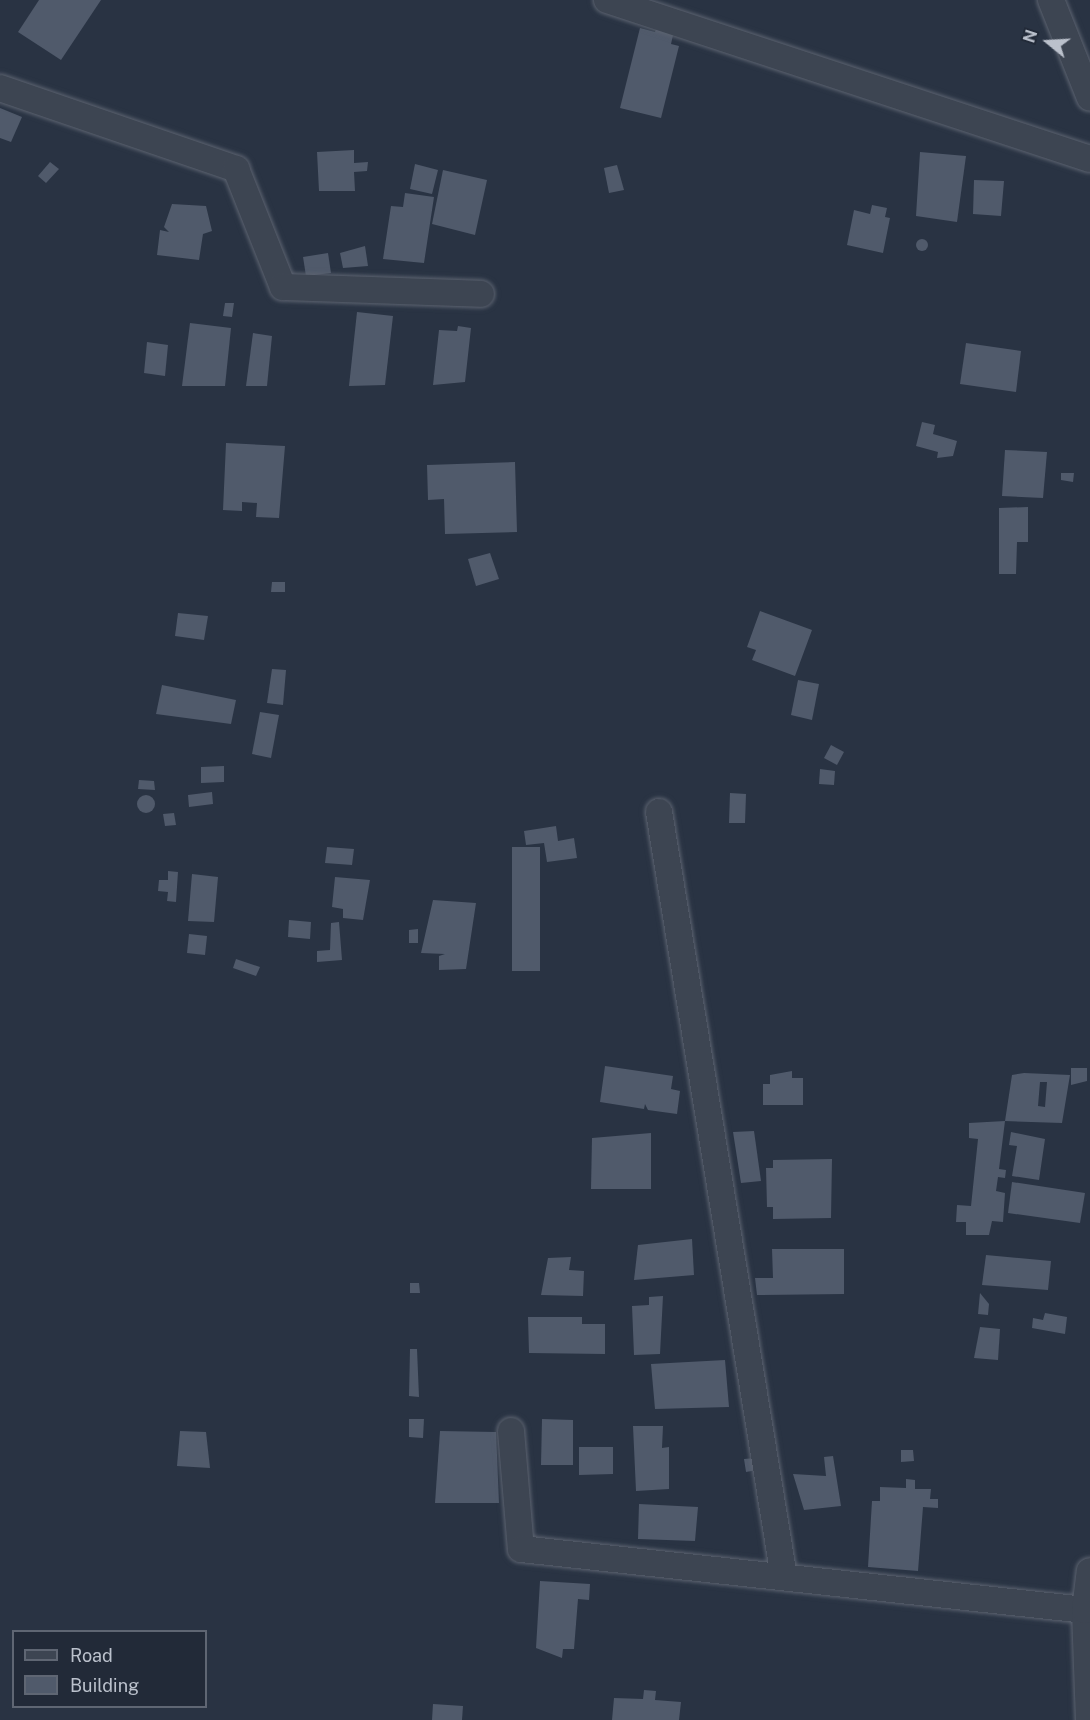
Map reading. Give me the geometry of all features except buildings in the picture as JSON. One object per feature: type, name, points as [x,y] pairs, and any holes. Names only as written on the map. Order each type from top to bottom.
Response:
[{"type":"street","points":[[607,0],[1090,159]]},
{"type":"street","points":[[1051,0],[1090,98]]},
{"type":"street","points":[[0,88],[236,169],[283,287],[481,294]]},
{"type":"street","points":[[659,812],[784,1577]]},
{"type":"street","points":[[511,1431],[521,1549],[1085,1610]]},
{"type":"street","points":[[1089,1720],[1085,1610],[1090,1571]]}]
